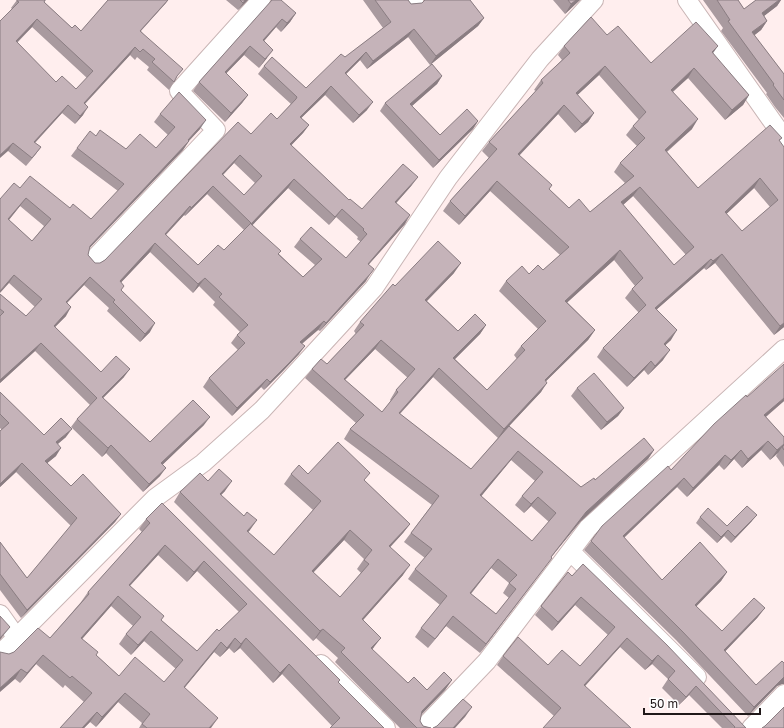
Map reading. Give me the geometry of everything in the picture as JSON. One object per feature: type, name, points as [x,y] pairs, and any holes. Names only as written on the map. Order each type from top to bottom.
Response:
[{"type":"street","points":[[92,261],[216,130],[179,91],[261,0]]},
{"type":"street","points":[[0,654],[203,463],[262,410],[374,288],[448,178],[540,59],[594,0]]},
{"type":"street","points":[[687,0],[784,138]]},
{"type":"street","points":[[423,728],[487,661],[588,528],[784,349]]},
{"type":"street","points":[[571,552],[668,647],[710,691]]},
{"type":"street","points":[[0,614],[18,638]]},
{"type":"street","points":[[307,650],[386,728]]},
{"type":"street","points":[[751,728],[784,694]]},
{"type":"building","points":[[45,0],[44,2],[72,28],[75,25],[81,31],[108,0],[168,0],[140,31],[183,69],[174,82],[152,62],[155,59],[143,49],[140,52],[135,47],[84,103],[88,107],[80,116],[68,105],[34,142],[41,147],[32,158],[13,143],[0,155],[0,21],[19,2],[17,1]],"holes":[[[37,19],[93,71],[76,89],[62,76],[56,82],[16,41]]]},
{"type":"building","points":[[272,0],[281,0],[296,13],[287,23],[282,19],[263,40],[273,50],[265,59],[250,46],[225,72],[248,95],[231,113],[199,82]]},
{"type":"building","points":[[375,0],[408,0],[411,4],[422,3],[425,0],[470,0],[484,18],[436,56],[414,29],[373,61],[366,52],[345,73],[373,102],[359,115],[331,86],[300,117],[309,125],[290,144],[349,200],[350,199],[362,209],[403,164],[418,177],[395,202],[410,215],[368,264],[374,269],[326,323],[324,321],[300,342],[305,346],[270,382],[267,379],[237,408],[209,378],[245,343],[237,335],[248,325],[219,297],[222,294],[205,278],[198,284],[155,243],[120,281],[124,286],[121,290],[155,323],[145,334],[113,302],[115,300],[90,277],[66,302],[71,307],[54,326],[101,372],[116,356],[130,369],[102,397],[150,442],[193,400],[210,417],[161,463],[166,468],[149,484],[111,445],[108,448],[77,419],[97,398],[41,343],[0,380],[0,316],[4,312],[0,309],[0,294],[26,316],[42,299],[14,275],[0,291],[0,199],[14,183],[20,188],[30,176],[70,208],[73,204],[91,219],[124,184],[77,148],[90,131],[96,136],[100,130],[126,149],[140,134],[156,148],[175,127],[160,114],[179,92],[206,120],[188,140],[189,141],[90,246],[88,255],[95,263],[100,263],[105,260],[238,122],[251,134],[271,113],[277,119],[296,99],[297,97],[264,66],[272,57],[306,88],[341,54],[345,57],[391,22]],"holes":[[[240,155],[262,176],[244,195],[222,174]],[[294,179],[335,217],[342,209],[364,229],[363,230],[367,234],[346,258],[311,227],[300,239],[322,259],[303,277],[278,254],[281,251],[251,224]],[[213,186],[251,223],[224,250],[218,245],[198,265],[165,234],[190,206],[191,208]],[[26,198],[51,219],[32,241],[8,219]]]},
{"type":"building","points":[[568,0],[576,0],[571,4]]},
{"type":"building","points":[[717,0],[738,0],[744,9],[756,0],[779,0],[762,13],[767,21],[752,32],[784,74],[784,100],[728,21],[730,20]]},
{"type":"building","points":[[591,17],[607,35],[618,26],[651,63],[696,22],[718,46],[712,52],[749,95],[732,110],[694,68],[671,90],[698,119],[665,150],[698,188],[770,125],[782,138],[779,140],[784,147],[784,323],[780,326],[722,254],[713,261],[711,259],[655,308],[677,330],[664,344],[670,350],[655,366],[651,361],[634,378],[603,348],[646,305],[632,289],[643,278],[620,250],[565,301],[595,330],[545,380],[547,383],[504,429],[439,368],[399,413],[471,469],[509,426],[581,487],[594,478],[595,480],[644,438],[654,450],[586,512],[486,644],[453,616],[435,639],[421,628],[447,596],[415,569],[432,549],[411,533],[439,496],[350,429],[364,415],[312,369],[321,359],[327,364],[364,325],[360,322],[393,284],[395,286],[438,241],[461,263],[425,300],[458,331],[475,314],[486,325],[453,358],[487,390],[525,350],[521,346],[546,321],[506,281],[522,266],[529,274],[538,265],[543,270],[569,247],[497,181],[465,216],[450,201],[497,149],[489,142],[543,83],[541,80],[570,53],[564,46]],"holes":[[[605,66],[646,112],[633,126],[645,138],[620,163],[634,176],[590,212],[579,199],[569,208],[549,189],[552,185],[518,154],[564,105],[582,124],[594,113],[576,93]],[[760,178],[778,200],[742,231],[725,212]],[[640,187],[694,247],[674,265],[621,202]],[[381,340],[415,369],[396,390],[398,392],[382,412],[344,379]],[[518,451],[543,472],[522,496],[531,504],[538,497],[556,513],[532,541],[480,495]],[[498,559],[517,575],[509,583],[516,589],[496,614],[470,593]]]},
{"type":"building","points":[[432,64],[442,76],[410,104],[440,135],[467,109],[478,121],[439,160],[385,103]]},
{"type":"building","points":[[784,364],[784,398],[764,415],[784,437],[784,444],[777,450],[768,441],[748,459],[741,450],[731,460],[725,455],[693,488],[684,478],[623,536],[662,580],[700,542],[727,572],[695,605],[722,631],[754,598],[765,608],[724,650],[756,685],[782,661],[784,663],[784,677],[754,707],[682,631],[591,541],[602,526],[668,466],[671,470],[714,424]]},
{"type":"building","points":[[594,373],[624,408],[607,422],[577,388]]},
{"type":"building","points":[[0,392],[44,435],[61,418],[72,429],[56,442],[61,448],[45,461],[71,486],[83,474],[121,514],[27,610],[0,574],[0,542],[27,578],[77,518],[22,463],[0,484],[0,431],[9,423],[0,414]]},
{"type":"building","points":[[338,442],[370,473],[364,480],[410,524],[389,546],[410,565],[362,619],[381,638],[371,648],[408,683],[414,677],[427,690],[444,672],[452,680],[422,711],[420,721],[423,726],[431,728],[417,728],[341,652],[345,648],[323,629],[320,631],[180,492],[200,473],[208,481],[219,469],[232,481],[220,494],[244,516],[247,512],[257,520],[247,531],[274,555],[321,501],[291,474],[299,465],[308,474]],"holes":[[[350,530],[372,550],[364,560],[369,564],[340,597],[312,571]]]},
{"type":"building","points":[[162,503],[340,680],[338,682],[384,728],[330,728],[340,718],[289,664],[280,673],[246,638],[241,644],[235,638],[227,648],[221,642],[184,687],[218,718],[209,728],[147,728],[142,724],[150,714],[125,693],[102,717],[97,712],[82,728],[60,728],[92,693],[72,676],[70,678],[43,655],[27,673],[21,669],[0,688],[0,652],[9,654],[14,652],[38,628],[50,638],[89,594],[88,592],[150,523],[146,519]],"holes":[[[165,545],[194,572],[204,561],[247,604],[219,631],[217,629],[197,651],[161,620],[164,616],[129,585]],[[118,596],[141,617],[126,634],[138,645],[151,631],[183,660],[164,682],[135,657],[119,676],[96,655],[98,652],[81,638]]]},
{"type":"building","points":[[747,506],[757,515],[735,537],[728,530],[721,537],[700,517],[708,508],[727,526]]},
{"type":"building","points":[[583,564],[667,645],[746,728],[734,728],[735,727],[696,686],[686,697],[668,679],[675,671],[658,655],[652,661],[627,638],[584,685],[631,728],[543,728],[561,708],[503,656],[518,637],[548,665],[562,650],[580,666],[615,627],[581,597],[558,622],[541,606],[568,572],[572,576]]},
{"type":"building","points":[[0,616],[10,627],[0,638]]},
{"type":"building","points":[[463,699],[472,707],[453,728],[433,728],[437,726]]},
{"type":"building","points":[[784,707],[784,728],[762,728],[765,726]]}]
